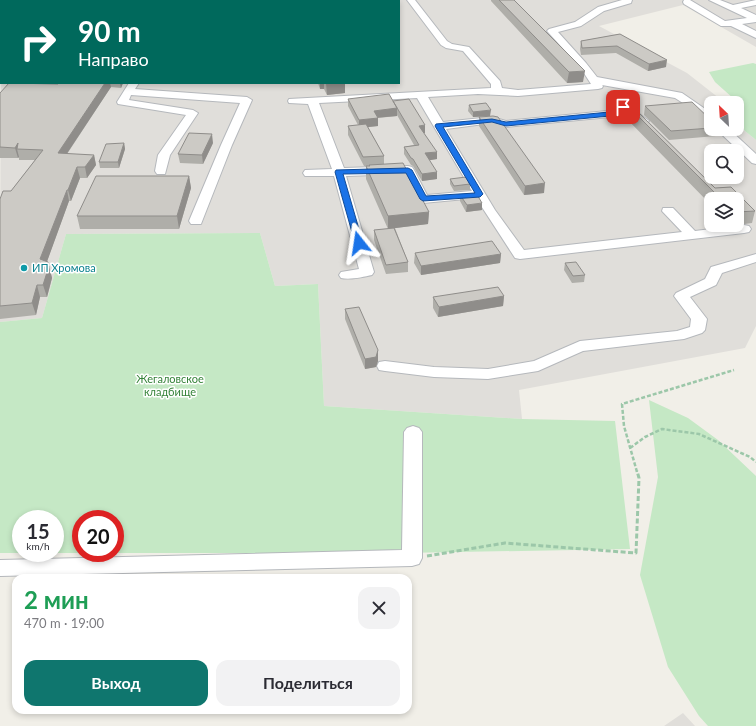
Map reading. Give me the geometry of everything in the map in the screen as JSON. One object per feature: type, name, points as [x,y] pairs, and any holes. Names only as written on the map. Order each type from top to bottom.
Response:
[{"type":"lane","points":[[411,0],[444,43],[466,49],[496,83],[497,90]]},
{"type":"lane","points":[[696,0],[687,2],[724,24],[756,18]]},
{"type":"lane","points":[[713,0],[756,18]]},
{"type":"lane","points":[[293,100],[421,95],[497,90],[518,93],[598,86],[583,65],[552,31],[578,24],[601,9],[628,1]]},
{"type":"lane","points":[[732,8],[756,2]]},
{"type":"lane","points":[[723,12],[756,27]]},
{"type":"lane","points":[[733,23],[756,35]]},
{"type":"lane","points":[[594,80],[678,95],[704,113]]},
{"type":"lane","points":[[161,171],[164,155],[193,114],[122,102],[131,88],[247,100],[231,130],[215,176],[196,221]]},
{"type":"lane","points":[[421,95],[438,126],[480,194],[520,255],[718,232]]},
{"type":"lane","points":[[312,100],[339,172],[367,272],[346,275]]},
{"type":"lane","points":[[438,126],[492,120],[506,124],[610,114],[623,107],[650,128]]},
{"type":"lane","points":[[730,136],[756,160]]},
{"type":"lane","points":[[309,172],[408,170],[423,199],[480,194]]},
{"type":"lane","points":[[668,211],[692,235]]},
{"type":"lane","points":[[385,366],[434,372],[488,374],[538,366],[580,346],[679,336],[697,330],[699,319],[681,296],[711,282],[716,270],[756,258]]},
{"type":"lane","points":[[0,568],[412,558],[413,432]]},
{"type":"path","points":[[412,558],[505,543],[636,553],[639,478],[624,426],[622,404],[734,370]]},
{"type":"path","points":[[630,448],[644,437],[662,429],[699,434],[750,457],[756,462]]},
{"type":"shaded area","points":[[400,0],[756,0],[756,47],[683,5],[599,26],[687,73],[716,96],[704,96],[704,136],[744,136],[744,130],[756,140],[756,326],[745,348],[519,390],[522,419],[324,406],[318,284],[275,286],[260,233],[66,234],[42,318],[0,322],[1,84],[400,84]]},
{"type":"shaded area","points":[[683,713],[695,726],[664,726]]},
{"type":"green space","points":[[753,63],[756,64],[756,140],[744,130],[744,96],[731,96],[715,82],[709,72]]},
{"type":"green space","name":"Жегаловское кладбище","points":[[260,233],[275,286],[318,284],[324,406],[522,419],[615,421],[630,549],[402,553],[124,553],[124,510],[72,510],[72,553],[64,553],[64,510],[12,510],[12,553],[0,553],[0,322],[42,318],[66,234]]},
{"type":"green space","points":[[649,400],[688,418],[718,440],[756,476],[756,726],[708,726],[699,716],[668,667],[640,575],[658,477]]},
{"type":"building","points":[[499,0],[514,0],[585,71],[569,72]]},
{"type":"building","points":[[620,34],[667,60],[649,64],[617,46],[582,48],[581,41]]},
{"type":"building","points":[[8,84],[104,84],[58,153],[94,155],[85,167],[77,167],[67,190],[40,259],[48,262],[47,265],[49,266],[43,285],[37,285],[32,303],[0,306],[0,199],[3,191],[11,191],[43,150],[17,149],[18,143],[15,148],[0,147],[0,93]]},
{"type":"building","points":[[389,94],[397,108],[374,111],[378,118],[359,120],[348,99]]},
{"type":"building","points":[[409,99],[425,125],[419,126],[437,152],[425,153],[437,172],[422,174],[404,147],[419,145],[393,101]]},
{"type":"building","points":[[692,102],[704,113],[704,129],[671,131],[645,106]]},
{"type":"building","points":[[486,103],[491,110],[473,112],[469,105]]},
{"type":"building","points":[[626,104],[636,110],[704,177],[704,182]]},
{"type":"building","points":[[479,117],[498,117],[545,183],[525,186]]},
{"type":"building","points":[[366,124],[384,156],[363,157],[348,126]]},
{"type":"building","points":[[189,133],[212,134],[202,155],[178,154]]},
{"type":"building","points":[[124,143],[118,162],[99,162],[106,144]]},
{"type":"building","points":[[403,163],[429,212],[388,216],[366,166]]},
{"type":"building","points":[[96,176],[189,176],[177,216],[77,216]]},
{"type":"building","points":[[466,177],[470,184],[454,186],[450,179]]},
{"type":"building","points":[[706,184],[711,184],[715,188],[731,187],[736,192],[714,192]]},
{"type":"building","points":[[476,193],[482,203],[467,205],[460,195]]},
{"type":"building","points":[[744,200],[755,211],[744,212]]},
{"type":"building","points":[[394,228],[408,262],[386,265],[374,230]]},
{"type":"building","points":[[492,241],[501,254],[421,266],[415,253]]},
{"type":"building","points":[[576,262],[585,275],[573,276],[565,263]]},
{"type":"building","points":[[498,287],[504,296],[439,307],[433,297]]},
{"type":"building","points":[[359,307],[378,350],[376,357],[365,359],[345,309]]},
{"type":"place","name":"ИП Хромова","points":[[24,268]]},
{"type":"route","points":[[359,243],[339,172],[408,170],[423,199],[480,194],[438,126],[492,120],[506,124],[610,114],[623,107]]}]
